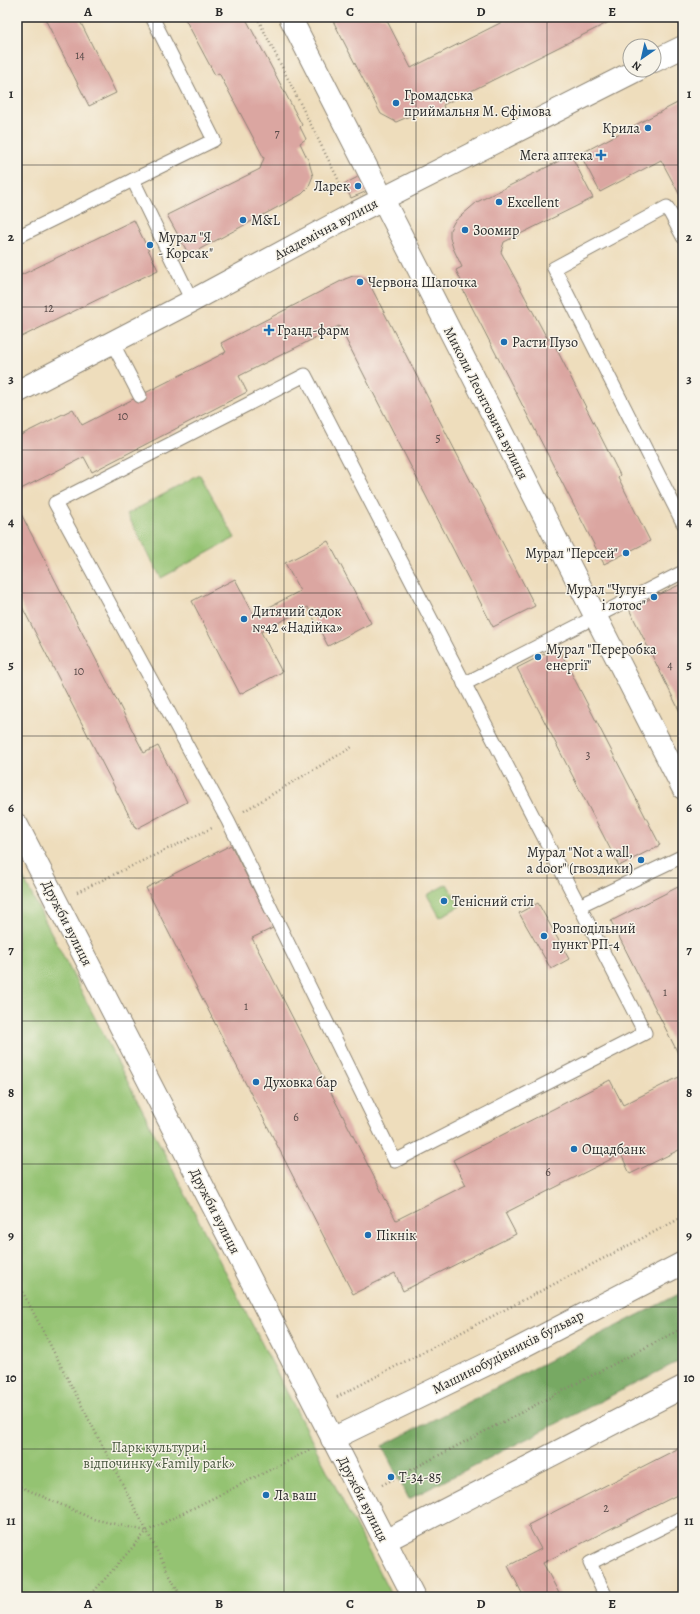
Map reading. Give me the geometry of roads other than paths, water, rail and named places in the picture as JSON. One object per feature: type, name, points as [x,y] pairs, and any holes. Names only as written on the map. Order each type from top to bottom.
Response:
[{"type":"street","name":"Миколи Леонтовича вулиця","points":[[290,17],[683,788]]},
{"type":"street","points":[[662,57],[683,47]]},
{"type":"street","name":"Академічна вулиця","points":[[17,392],[192,301],[355,213],[622,78]]},
{"type":"street","name":"Дружби вулиця","points":[[17,825],[414,1597]]},
{"type":"street","name":"Машинобудівників бульвар","points":[[332,1439],[510,1353],[683,1263]]},
{"type":"street","points":[[385,1541],[683,1387]]},
{"type":"lane","points":[[17,237],[214,140],[152,17]]},
{"type":"lane","points":[[133,180],[192,301]]},
{"type":"lane","points":[[683,237],[667,207],[554,268],[683,523]]},
{"type":"lane","points":[[112,342],[140,396]]},
{"type":"lane","points":[[306,375],[464,684],[644,1033],[395,1161],[228,821],[55,503],[306,375]]},
{"type":"lane","points":[[464,684],[683,572]]},
{"type":"lane","points":[[579,906],[683,856]]},
{"type":"lane","points":[[606,1597],[590,1563],[683,1517]]},
{"type":"place","name":"Громадська приймальня М. Єфімова","points":[[396,103]]},
{"type":"place","name":"Крила","points":[[648,128]]},
{"type":"place","name":"Мега аптека","points":[[601,155]]},
{"type":"place","name":"Ларек","points":[[358,186]]},
{"type":"place","name":"Excellent","points":[[499,202]]},
{"type":"place","name":"M&L","points":[[243,220]]},
{"type":"place","name":"Зоомир","points":[[465,230]]},
{"type":"place","name":"Мурал \"Я - Корсак\"","points":[[150,245]]},
{"type":"place","name":"Червона Шапочка","points":[[360,282]]},
{"type":"place","name":"Гранд-фарм","points":[[269,330]]},
{"type":"place","name":"Расти Пузо","points":[[504,342]]},
{"type":"place","name":"Мурал \"Персей\"","points":[[626,553]]},
{"type":"place","name":"Мурал \"Чугун і лотос\"","points":[[654,597]]},
{"type":"place","name":"Дитячий садок №42 «Надійка»","points":[[244,619]]},
{"type":"place","name":"Мурал \"Переробка енергії\"","points":[[538,657]]},
{"type":"place","name":"Мурал \"Not a wall, a door\" (гвоздики)","points":[[641,860]]},
{"type":"place","name":"Тенісний стіл","points":[[444,901]]},
{"type":"place","name":"Розподільний пункт РП-4","points":[[544,936]]},
{"type":"place","name":"Духовка бар","points":[[256,1082]]},
{"type":"place","name":"Ощадбанк","points":[[574,1149]]},
{"type":"place","name":"Пікнік","points":[[368,1235]]},
{"type":"place","name":"Т-34-85","points":[[391,1477]]},
{"type":"place","name":"Ла ваш","points":[[266,1495]]},
{"type":"park label","name":"Парк культури і відпочинку «Family park»","points":[[159,1456]]}]
